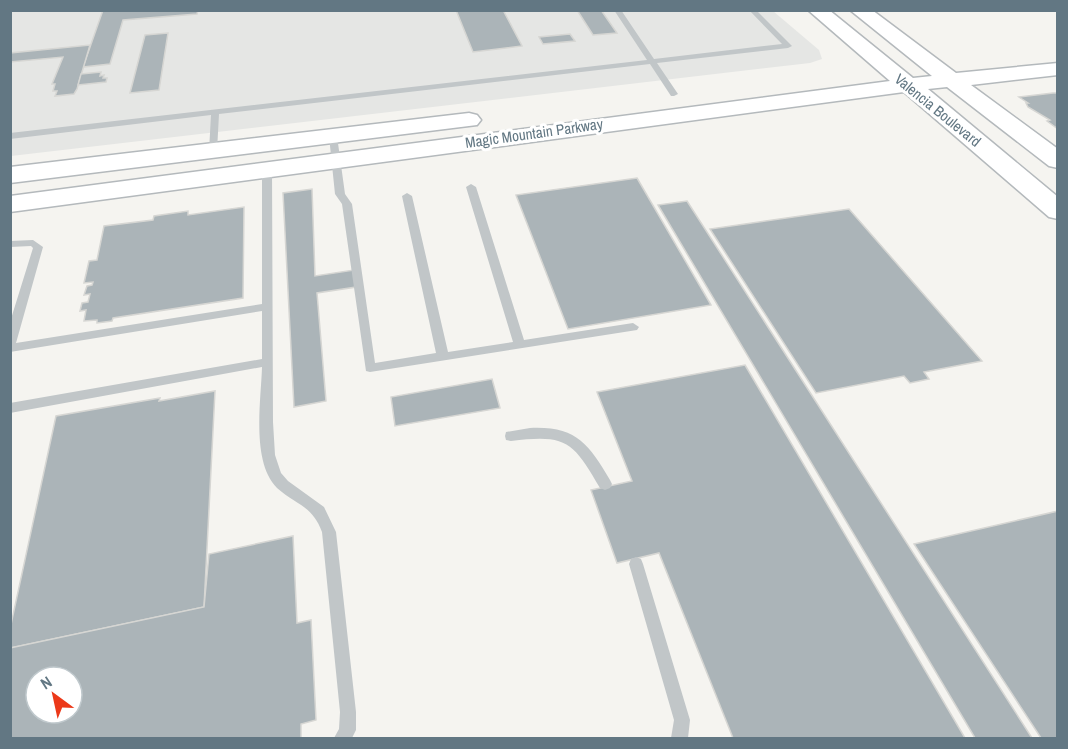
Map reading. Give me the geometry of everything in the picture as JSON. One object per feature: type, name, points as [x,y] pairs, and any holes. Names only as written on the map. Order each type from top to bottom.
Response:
[{"type":"main road","name":"Valencia Boulevard","points":[[817,10],[1058,211]]},
{"type":"main road","name":"Valencia Boulevard","points":[[859,10],[928,65],[1058,161]]},
{"type":"main road","points":[[852,71],[928,65],[1013,54]]},
{"type":"main road","name":"Magic Mountain Parkway","points":[[10,176],[213,151],[335,148],[1058,69]]},
{"type":"main road","points":[[663,95],[696,91]]},
{"type":"main road","name":"Magic Mountain Parkway","points":[[508,115],[621,101]]},
{"type":"main road","name":"Magic Mountain Parkway","points":[[10,204],[267,169],[335,148],[485,118]]},
{"type":"lane","points":[[617,10],[652,63],[663,95]]},
{"type":"lane","points":[[10,136],[788,46],[752,10]]},
{"type":"lane","points":[[213,151],[215,113]]},
{"type":"lane","points":[[335,148],[340,194],[347,204],[370,368],[633,327]]},
{"type":"lane","points":[[267,169],[268,459],[276,478],[318,508],[325,518],[329,532],[348,712],[347,730],[343,738]]},
{"type":"lane","points":[[471,187],[520,345]]},
{"type":"lane","points":[[407,196],[442,357]]},
{"type":"lane","points":[[10,244],[33,243],[38,247],[10,346],[267,307]]},
{"type":"lane","points":[[10,408],[268,362]]},
{"type":"lane","points":[[511,436],[547,430],[570,437],[588,455],[605,484]]},
{"type":"lane","points":[[636,564],[682,720],[680,738]]},
{"type":"shaded area","points":[[10,11],[773,11],[819,50],[822,59],[810,63],[11,156]]},
{"type":"building","points":[[103,10],[198,10],[197,14],[123,20],[110,64],[83,67]]},
{"type":"building","points":[[456,10],[503,10],[522,46],[473,52]]},
{"type":"building","points":[[577,10],[601,10],[617,33],[593,35]]},
{"type":"building","points":[[168,33],[159,90],[130,93],[145,35]]},
{"type":"building","points":[[570,34],[575,41],[543,44],[539,37]]},
{"type":"building","points":[[90,45],[74,94],[55,96],[57,91],[53,91],[55,84],[52,84],[63,57],[10,62],[10,53]]},
{"type":"building","points":[[101,72],[100,76],[104,75],[103,78],[107,78],[106,82],[78,85],[81,74]]},
{"type":"building","points":[[1058,93],[1058,129],[1047,121],[1050,120],[1028,107],[1026,103],[1028,103],[1019,97]]},
{"type":"building","points":[[637,178],[711,305],[568,329],[516,195]]},
{"type":"building","points":[[312,189],[315,276],[354,270],[356,287],[317,293],[326,401],[294,407],[283,193]]},
{"type":"building","points":[[687,201],[1032,738],[975,738],[658,205]]},
{"type":"building","points":[[244,207],[243,298],[113,318],[112,321],[97,323],[97,320],[84,321],[86,310],[80,311],[82,303],[88,302],[90,294],[84,295],[87,286],[92,285],[93,282],[84,283],[89,261],[97,260],[104,226],[153,220],[154,216],[188,211],[188,215]]},
{"type":"building","points":[[849,209],[982,361],[924,372],[929,379],[910,383],[904,376],[816,393],[710,229]]},
{"type":"building","points":[[745,365],[965,738],[733,738],[659,553],[617,563],[591,490],[632,481],[597,392]]},
{"type":"building","points":[[492,379],[500,408],[395,426],[391,397]]},
{"type":"building","points":[[215,391],[204,607],[10,648],[10,629],[56,416]]},
{"type":"building","points":[[1058,511],[1058,738],[1041,738],[914,544]]},
{"type":"building","points":[[293,536],[297,623],[311,620],[316,720],[301,724],[301,738],[10,738],[10,648],[204,607],[209,554]]}]
